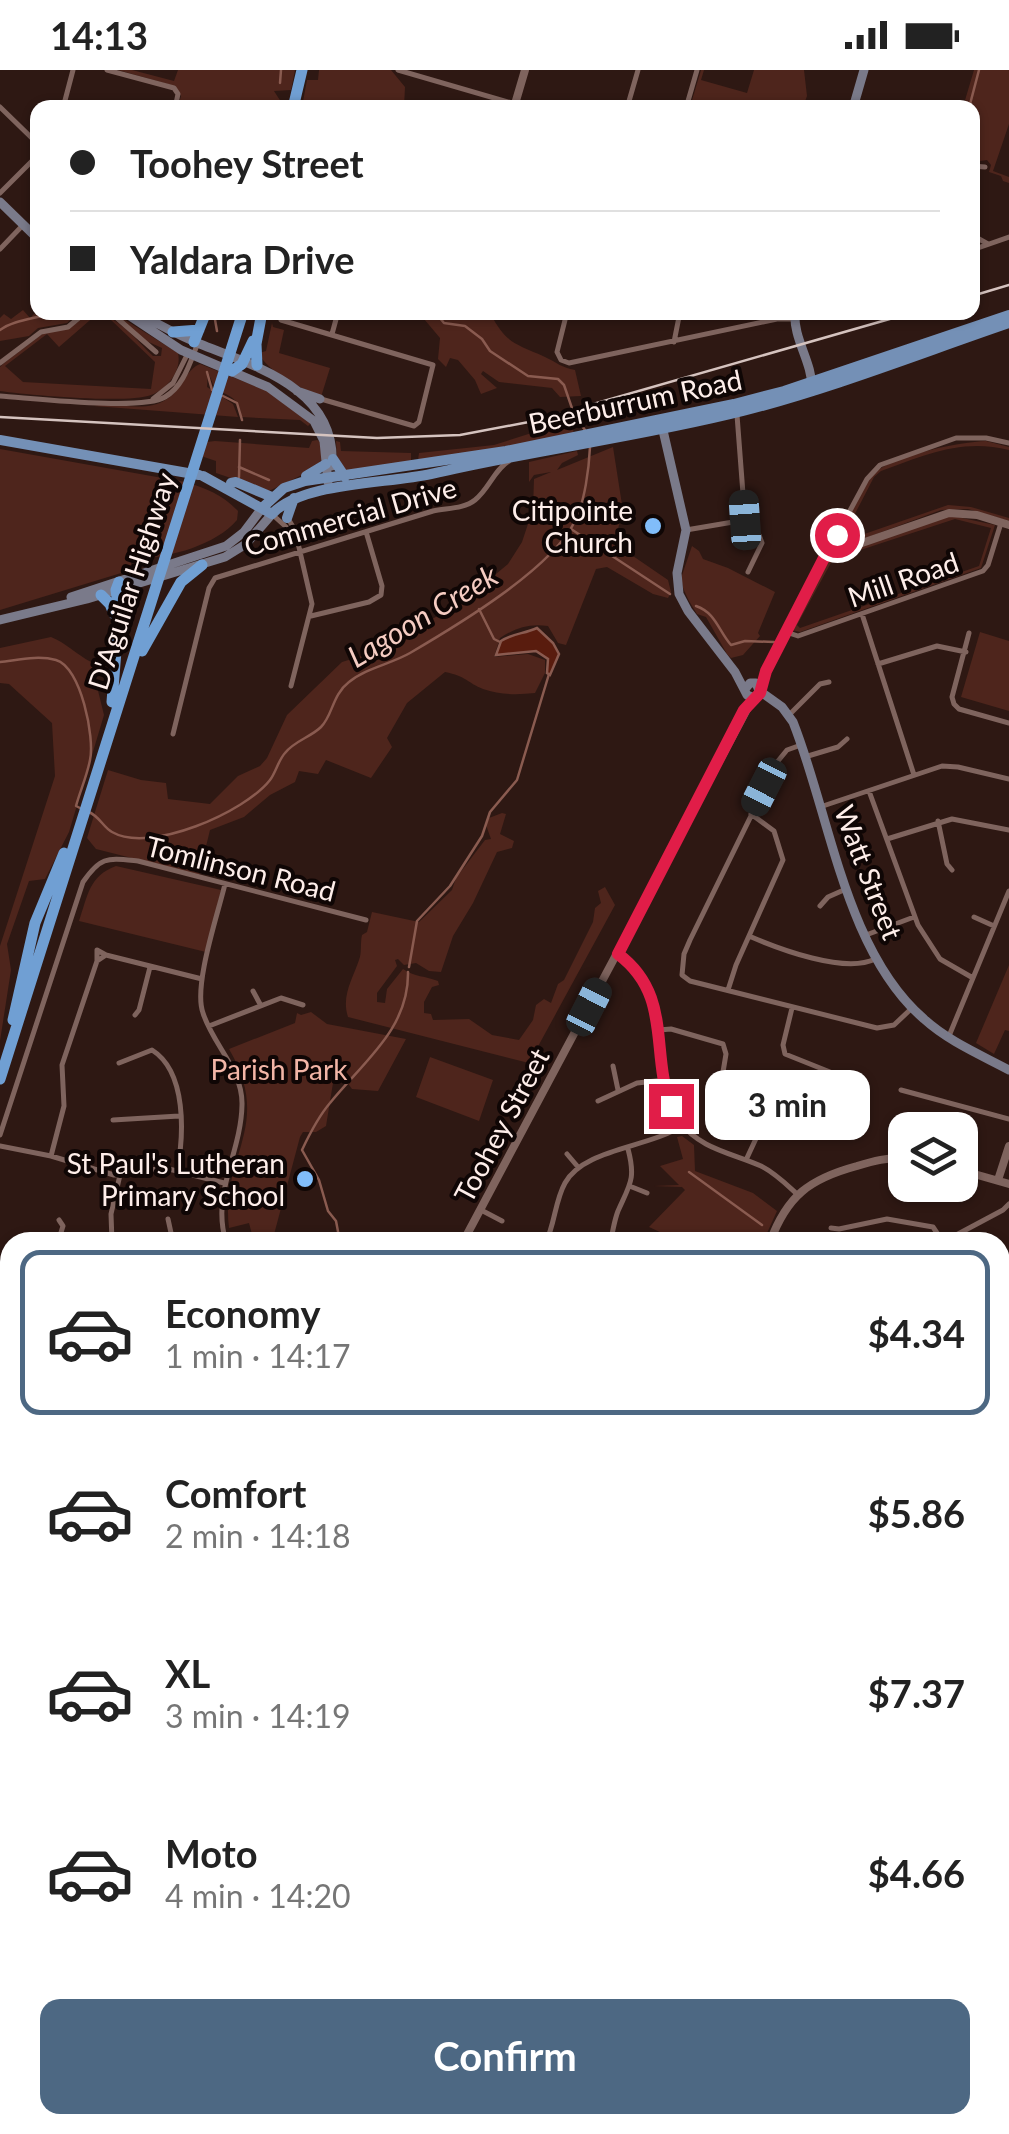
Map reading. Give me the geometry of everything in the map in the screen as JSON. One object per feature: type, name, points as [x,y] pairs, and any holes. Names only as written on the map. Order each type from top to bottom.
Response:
[{"type":"highway","points":[[297,100],[304,70]]},
{"type":"highway","points":[[174,332],[194,345],[203,320]]},
{"type":"highway","name":"D'Aguilar Highway","points":[[113,722],[241,320]]},
{"type":"highway","points":[[232,371],[251,363],[261,320]]},
{"type":"highway","points":[[0,1079],[113,722],[144,644],[185,576],[202,564]]},
{"type":"highway","points":[[164,571],[178,586]]},
{"type":"highway","points":[[113,722],[118,586]]},
{"type":"highway","points":[[101,594],[110,604],[117,628]]},
{"type":"highway","points":[[46,934],[79,825]]},
{"type":"highway","points":[[13,1020],[35,924],[79,825]]},
{"type":"highway","points":[[0,1065],[67,864]]},
{"type":"main road","points":[[855,100],[864,70]]},
{"type":"main road","points":[[0,202],[30,231]]},
{"type":"main road","name":"Beerburrum Road","points":[[662,423],[736,412],[1009,319]]},
{"type":"main road","points":[[141,320],[194,345],[278,376],[314,407],[330,433],[334,482]]},
{"type":"main road","points":[[152,320],[174,332]]},
{"type":"main road","points":[[796,320],[812,386]]},
{"type":"main road","points":[[194,345],[232,371],[314,407]]},
{"type":"main road","points":[[790,389],[809,368]]},
{"type":"main road","name":"Beerburrum Road","points":[[269,506],[334,482],[600,438],[812,386]]},
{"type":"main road","points":[[662,423],[686,530],[676,580],[679,594],[688,611],[754,690]]},
{"type":"main road","points":[[0,440],[204,476],[230,483],[269,506]]},
{"type":"main road","name":"Beerburrum Road","points":[[269,506],[298,482],[334,482],[514,458],[576,442]]},
{"type":"main road","points":[[330,461],[334,482]]},
{"type":"main road","points":[[298,482],[330,461]]},
{"type":"main road","points":[[204,476],[269,506]]},
{"type":"main road","points":[[287,518],[294,498]]},
{"type":"main road","points":[[164,571],[202,564],[239,550],[269,506]]},
{"type":"main road","points":[[0,620],[164,571],[232,542],[269,506]]},
{"type":"main road","points":[[36,610],[118,586]]},
{"type":"main road","name":"Watt Street","points":[[754,690],[789,715],[866,935],[912,1008],[949,1036],[1009,1070]]},
{"type":"street","points":[[65,100],[73,70]]},
{"type":"street","points":[[106,70],[177,91],[176,100]]},
{"type":"street","points":[[398,70],[496,100]]},
{"type":"street","points":[[517,100],[525,70]]},
{"type":"street","points":[[629,100],[638,70]]},
{"type":"street","points":[[688,100],[697,70]]},
{"type":"street","points":[[0,108],[30,136]]},
{"type":"street","points":[[0,193],[30,163]]},
{"type":"street","points":[[980,167],[985,167]]},
{"type":"street","points":[[0,249],[24,225]]},
{"type":"street","points":[[980,247],[1009,237]]},
{"type":"street","points":[[980,240],[988,244]]},
{"type":"street","points":[[0,364],[41,332],[72,325],[77,320]]},
{"type":"street","points":[[119,320],[156,352]]},
{"type":"street","points":[[281,320],[433,365],[419,422],[414,426],[314,407]]},
{"type":"street","points":[[332,334],[336,320]]},
{"type":"street","points":[[566,320],[558,352],[561,360],[574,363],[768,320]]},
{"type":"street","points":[[674,342],[678,320]]},
{"type":"street","points":[[0,396],[150,401],[172,384],[194,345]]},
{"type":"street","points":[[736,412],[745,520],[761,539],[748,572]]},
{"type":"street","name":"Toohey Street","points":[[469,1232],[824,558],[840,550],[837,535],[866,479],[876,467],[956,438],[1009,443]]},
{"type":"street","name":"Commercial Drive","points":[[173,734],[212,580],[428,513],[466,505],[481,495],[502,465],[514,458]]},
{"type":"street","name":"Commercial Drive","points":[[486,462],[492,471],[490,480]]},
{"type":"street","points":[[269,506],[287,518],[311,593],[311,616],[291,686]]},
{"type":"street","points":[[269,506],[295,535]]},
{"type":"street","points":[[840,550],[949,512],[1005,524]]},
{"type":"street","points":[[686,530],[745,520]]},
{"type":"street","name":"Mill Road","points":[[786,632],[798,636],[983,571],[1005,524]]},
{"type":"street","points":[[311,616],[369,602],[381,595],[367,534]]},
{"type":"street","points":[[862,614],[914,774]]},
{"type":"street","points":[[970,633],[952,705],[1009,724]]},
{"type":"street","points":[[878,664],[937,646],[966,652]]},
{"type":"street","points":[[789,715],[820,684],[829,682]]},
{"type":"street","points":[[805,757],[837,748],[847,739]]},
{"type":"street","points":[[801,745],[788,750],[778,761],[690,940],[682,974],[690,981],[885,1028],[912,1008]]},
{"type":"street","points":[[820,807],[914,774],[950,766],[1009,779]]},
{"type":"street","points":[[869,791],[914,917],[940,959],[973,978]]},
{"type":"street","points":[[728,990],[782,860],[774,831],[751,814]]},
{"type":"street","points":[[887,839],[938,821],[959,820],[1009,830]]},
{"type":"street","points":[[938,821],[946,864],[952,870]]},
{"type":"street","name":"Tomlinson Road","points":[[0,1135],[83,882],[96,864],[110,858],[138,861],[366,920]]},
{"type":"street","points":[[224,1232],[220,1209],[243,1101],[236,1073],[202,1012],[202,979],[225,884]]},
{"type":"street","points":[[820,906],[828,897],[847,889]]},
{"type":"street","points":[[949,1036],[1009,891]]},
{"type":"street","points":[[866,935],[914,917]]},
{"type":"street","points":[[974,918],[994,926]]},
{"type":"street","points":[[749,936],[847,965],[864,964],[878,957]]},
{"type":"street","points":[[618,954],[646,982],[659,1030],[668,1100],[683,1126],[709,1146],[770,1171],[798,1194]]},
{"type":"street","points":[[51,1156],[64,1106],[62,1064],[97,961],[108,956],[202,979]]},
{"type":"street","points":[[134,1015],[139,1010],[150,967]]},
{"type":"street","points":[[254,991],[260,1004]]},
{"type":"street","points":[[209,1026],[281,998],[302,1005]]},
{"type":"street","points":[[785,1054],[783,1045],[792,1007]]},
{"type":"street","points":[[659,1030],[672,1029],[723,1044],[726,1054],[720,1090]]},
{"type":"street","points":[[119,1063],[146,1050],[158,1053],[173,1079],[182,1145],[177,1170]]},
{"type":"street","points":[[776,1059],[785,1054],[824,1068],[838,1082],[850,1112]]},
{"type":"street","points":[[613,1066],[618,1090]]},
{"type":"street","points":[[838,1082],[849,1076]]},
{"type":"street","points":[[598,1101],[643,1082],[665,1080]]},
{"type":"street","points":[[900,1090],[1009,1119]]},
{"type":"street","points":[[746,1160],[767,1115],[788,1111],[804,1123]]},
{"type":"street","points":[[112,1120],[180,1116]]},
{"type":"street","points":[[549,1232],[563,1187],[578,1167],[683,1126]]},
{"type":"street","points":[[0,1146],[120,1175],[156,1168],[224,1182]]},
{"type":"street","points":[[998,1180],[1009,1146]]},
{"type":"street","points":[[614,1232],[617,1212],[632,1187],[633,1166],[628,1149]]},
{"type":"street","points":[[567,1154],[578,1167]]},
{"type":"street","points":[[774,1232],[798,1194],[828,1174],[888,1158]]},
{"type":"street","points":[[112,1232],[111,1214],[120,1175]]},
{"type":"street","points":[[978,1175],[1009,1184]]},
{"type":"street","points":[[632,1187],[647,1193]]},
{"type":"street","points":[[961,1232],[1009,1204]]},
{"type":"street","points":[[481,1210],[502,1221]]},
{"type":"street","points":[[168,1218],[171,1232]]},
{"type":"street","points":[[831,1228],[901,1219],[934,1227],[937,1232]]},
{"type":"street","points":[[61,1232],[64,1223]]},
{"type":"green space","points":[[118,70],[174,81],[178,70],[295,70],[291,90],[274,91],[280,100],[180,100],[175,86]]},
{"type":"green space","points":[[319,70],[391,70],[405,87],[404,100],[303,100],[307,80],[318,80]]},
{"type":"green space","points":[[701,70],[701,80],[747,93],[754,70],[804,70],[806,100],[692,100]]},
{"type":"green space","points":[[974,70],[1009,70],[1009,124],[993,171],[1009,177],[1009,183],[989,172],[991,165],[987,160],[980,161],[980,100],[965,100]]},
{"type":"green space","points":[[23,310],[30,320],[70,320],[38,328],[29,336],[0,341],[0,318],[4,314],[11,319]]},
{"type":"green space","points":[[90,320],[59,347],[47,334],[5,366],[23,382],[151,389],[155,362],[111,320],[153,356],[161,356],[162,348],[142,339],[122,320],[178,353],[176,372],[163,388],[139,398],[77,398],[0,391],[0,367],[45,332]]},
{"type":"green space","points":[[425,320],[495,320],[513,342],[575,370],[581,396],[560,397],[552,388],[499,382],[483,371],[481,374],[497,388],[481,394],[458,360],[450,358],[446,367],[438,359],[440,338]]},
{"type":"green space","points":[[272,323],[284,330],[279,353],[330,368],[321,397],[269,366],[259,353],[266,351]]},
{"type":"green space","points":[[200,364],[267,391],[311,423],[308,426],[300,420],[241,417],[237,402],[215,389],[208,372],[207,387],[233,404],[238,417],[94,406],[158,403],[172,395]]},
{"type":"green space","points":[[566,422],[574,435],[348,473],[337,459],[336,441],[340,442],[341,451],[411,453],[411,460],[418,460],[419,453],[494,445]]},
{"type":"green space","points":[[317,440],[321,442],[322,460],[312,470],[269,491],[216,473],[216,461],[201,456],[207,442],[309,448]]},
{"type":"green space","points":[[986,441],[1009,450],[959,447],[881,471],[874,477],[843,537],[847,540],[948,505],[971,507],[1009,521],[968,509],[941,510],[852,543],[840,540],[856,503],[878,470],[930,450]]},
{"type":"green space","points":[[613,447],[623,511],[614,543],[668,580],[668,598],[653,594],[607,567],[596,569],[566,645],[558,643],[548,626],[541,625],[523,627],[500,638],[494,657],[528,654],[545,660],[545,673],[535,693],[489,691],[445,672],[407,703],[387,738],[392,747],[371,778],[326,760],[318,774],[299,771],[295,782],[270,795],[244,817],[210,830],[199,875],[96,849],[87,838],[108,770],[166,783],[168,799],[210,804],[238,776],[260,766],[287,715],[342,662],[381,650],[467,598],[508,564],[522,542],[533,509],[534,479],[551,472],[534,475],[529,482],[529,462],[577,451],[578,455],[557,470]]},
{"type":"green space","points":[[0,449],[185,482],[226,501],[238,511],[237,520],[217,536],[192,548],[138,559],[131,563],[131,570],[0,610]]},
{"type":"green space","points":[[948,515],[995,525],[981,568],[800,632],[792,630],[831,557]],"holes":[[[955,519],[991,528],[979,566],[800,628],[797,625],[833,559]]]},
{"type":"green space","points":[[692,546],[703,559],[775,592],[760,636],[743,655],[731,658],[727,654],[706,617],[697,614],[689,601],[681,578]]},
{"type":"green space","points":[[980,632],[1009,641],[1009,711],[961,697]]},
{"type":"green space","points":[[51,637],[91,662],[104,715],[69,832],[45,879],[29,881],[7,944],[11,970],[0,1041],[0,946],[55,776],[52,723],[9,684],[0,683],[0,648]]},
{"type":"green space","points":[[506,814],[500,834],[514,841],[512,848],[497,852],[453,936],[441,972],[395,960],[397,966],[377,993],[377,1002],[385,1003],[387,989],[403,969],[438,981],[439,985],[432,987],[424,1002],[424,1013],[431,1014],[433,1020],[469,1019],[492,1035],[519,1040],[533,1020],[536,1005],[544,999],[551,1003],[558,984],[564,980],[593,922],[595,908],[601,903],[598,891],[605,887],[615,905],[529,1063],[348,1017],[347,994],[372,912],[419,922],[452,890],[456,878],[485,840],[491,839],[486,825],[489,818]]},
{"type":"green space","points":[[116,866],[221,890],[206,952],[79,921],[95,881]]},
{"type":"green space","points":[[1009,965],[1009,1031],[1005,1030],[994,1054],[976,1043]]},
{"type":"green space","name":"Parish Park","points":[[311,1012],[327,1024],[406,1039],[378,1091],[352,1089],[344,1078],[333,1083],[326,1126],[316,1132],[303,1132],[300,1137],[275,1232],[251,1232],[249,1223],[229,1228],[228,1203],[247,1099],[242,1076],[229,1049],[295,1023],[297,1013]]},
{"type":"green space","points":[[430,1057],[493,1080],[479,1121],[416,1097]]},
{"type":"green space","points":[[682,1136],[694,1145],[695,1171],[753,1193],[777,1211],[768,1232],[660,1232],[649,1227],[685,1190],[654,1186],[679,1185],[660,1166],[683,1159],[677,1137]]},
{"type":"shaded area","points":[[537,628],[559,654],[550,675],[548,659],[536,651],[496,655],[501,641]]},
{"type":"waterway","name":"Lagoon Creek","points":[[280,83],[281,70]]},
{"type":"waterway","points":[[971,100],[979,70]]},
{"type":"waterway","points":[[0,330],[30,319]]},
{"type":"waterway","points":[[215,320],[217,331]]},
{"type":"waterway","name":"Lagoon Creek","points":[[442,320],[465,326],[490,351],[528,376],[558,379],[585,430]]},
{"type":"waterway","points":[[207,372],[212,390]]},
{"type":"waterway","points":[[223,396],[237,403],[242,420]]},
{"type":"waterway","points":[[239,477],[240,440]]},
{"type":"waterway","name":"Lagoon Creek","points":[[89,812],[112,832],[149,838],[196,826],[258,792],[289,749],[321,727],[349,682],[452,628],[546,558],[575,521],[586,484],[590,447]]},
{"type":"waterway","points":[[239,467],[269,480]]},
{"type":"waterway","points":[[571,529],[670,594]]},
{"type":"waterway","points":[[696,606],[712,617],[731,645],[745,641],[774,642]]},
{"type":"waterway","points":[[479,609],[494,639],[500,642]]},
{"type":"waterway","name":"Lagoon Creek","points":[[0,662],[56,660],[73,675],[84,704],[91,750],[76,806],[82,809]]},
{"type":"waterway","points":[[409,967],[417,921],[450,886],[482,836],[490,812],[517,780],[549,674]]},
{"type":"waterway","points":[[338,1232],[319,1180],[302,1150],[326,1108],[392,1028],[401,1011],[408,972]]},
{"type":"waterway","points":[[689,1172],[762,1225]]},
{"type":"railway","points":[[980,294],[1009,285]]},
{"type":"railway","points":[[0,417],[377,438],[460,435],[534,421],[886,320]]},
{"type":"place","name":"Citipointe Church","points":[[653,526]]},
{"type":"place","name":"St Paul's Lutheran Primary School","points":[[305,1179]]},
{"type":"route","points":[[671,1106],[652,996],[642,976],[618,954],[744,710],[760,693],[766,671],[824,558],[840,550],[837,535]]}]
